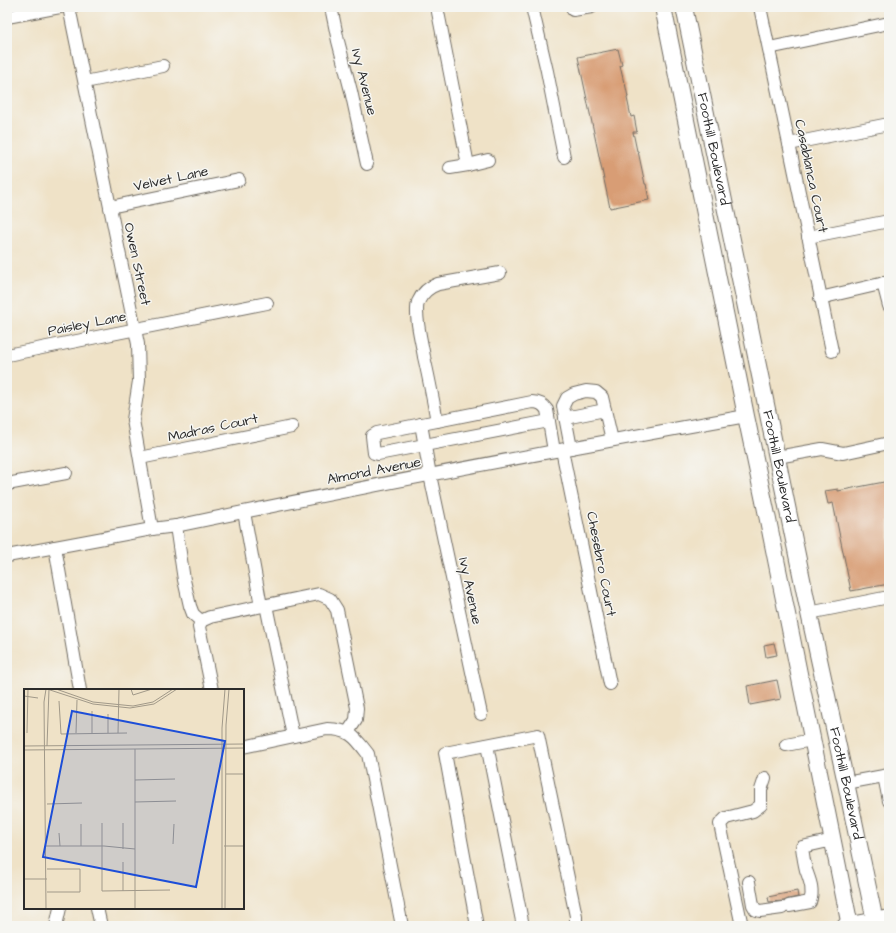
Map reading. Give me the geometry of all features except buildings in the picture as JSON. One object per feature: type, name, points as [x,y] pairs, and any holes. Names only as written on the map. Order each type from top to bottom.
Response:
[{"type":"main road","name":"Foothill Boulevard","points":[[663,7],[833,840],[848,926]]},
{"type":"main road","name":"Foothill Boulevard","points":[[684,7],[809,613],[846,783],[880,922]]},
{"type":"main road","points":[[769,524],[782,545],[795,608],[800,614],[809,613]]},
{"type":"main road","points":[[848,926],[880,922]]},
{"type":"street","points":[[7,17],[60,7]]},
{"type":"street","name":"Owen Street","points":[[69,7],[138,344],[139,381],[133,420],[152,529]]},
{"type":"street","name":"Ivy Avenue","points":[[331,7],[367,164]]},
{"type":"street","points":[[436,7],[468,164]]},
{"type":"street","points":[[532,7],[547,71],[564,158]]},
{"type":"street","points":[[573,10],[592,7]]},
{"type":"street","name":"Casablanca Court","points":[[760,7],[832,351]]},
{"type":"street","points":[[769,48],[889,23]]},
{"type":"street","points":[[85,82],[163,66]]},
{"type":"street","points":[[789,144],[889,124]]},
{"type":"street","points":[[450,168],[488,160]]},
{"type":"street","name":"Velvet Lane","points":[[110,207],[239,180]]},
{"type":"street","points":[[808,237],[889,221]]},
{"type":"street","points":[[437,421],[417,314],[419,301],[424,292],[430,286],[500,273]]},
{"type":"street","points":[[820,298],[886,282],[889,306]]},
{"type":"street","name":"Paisley Lane","points":[[7,355],[267,303]]},
{"type":"street","points":[[563,450],[565,418],[563,406],[567,398],[574,394],[586,391],[596,392],[602,397],[612,440]]},
{"type":"street","points":[[549,421],[378,454],[374,453],[372,436],[377,433],[532,402],[538,402],[547,410],[549,421],[563,450]]},
{"type":"street","points":[[565,418],[606,410]]},
{"type":"street","name":"Almond Avenue","points":[[7,556],[152,529],[176,526],[430,475],[746,416]]},
{"type":"street","name":"Ivy Avenue","points":[[421,424],[430,475],[481,714]]},
{"type":"street","name":"Madras Court","points":[[140,458],[292,427]]},
{"type":"street","points":[[777,457],[822,449],[843,453],[889,443]]},
{"type":"street","name":"Chesebro Court","points":[[563,450],[610,684]]},
{"type":"street","points":[[7,484],[66,473]]},
{"type":"street","points":[[244,512],[293,736]]},
{"type":"street","points":[[176,526],[184,580],[190,606],[193,614],[201,620]]},
{"type":"street","points":[[55,547],[80,689]]},
{"type":"street","points":[[201,620],[210,616],[319,594],[330,599],[337,610],[357,708],[356,720],[348,732]]},
{"type":"street","points":[[809,613],[889,597]]},
{"type":"street","points":[[201,620],[199,627],[212,689]]},
{"type":"street","points":[[244,747],[327,729],[338,729],[348,732],[359,742],[368,754],[402,926]]},
{"type":"street","points":[[477,926],[445,753],[538,735],[576,916],[576,926]]},
{"type":"street","points":[[786,745],[812,740]]},
{"type":"street","points":[[487,745],[523,926]]},
{"type":"street","points":[[846,783],[887,776],[888,794]]},
{"type":"street","points":[[742,926],[720,824],[726,818],[752,812],[761,805],[761,790],[765,778]]},
{"type":"street","points":[[748,882],[756,910],[760,912],[810,902],[813,894],[806,870],[802,847],[833,840]]},
{"type":"street","points":[[56,926],[60,909]]},
{"type":"street","points":[[97,909],[100,926]]}]
